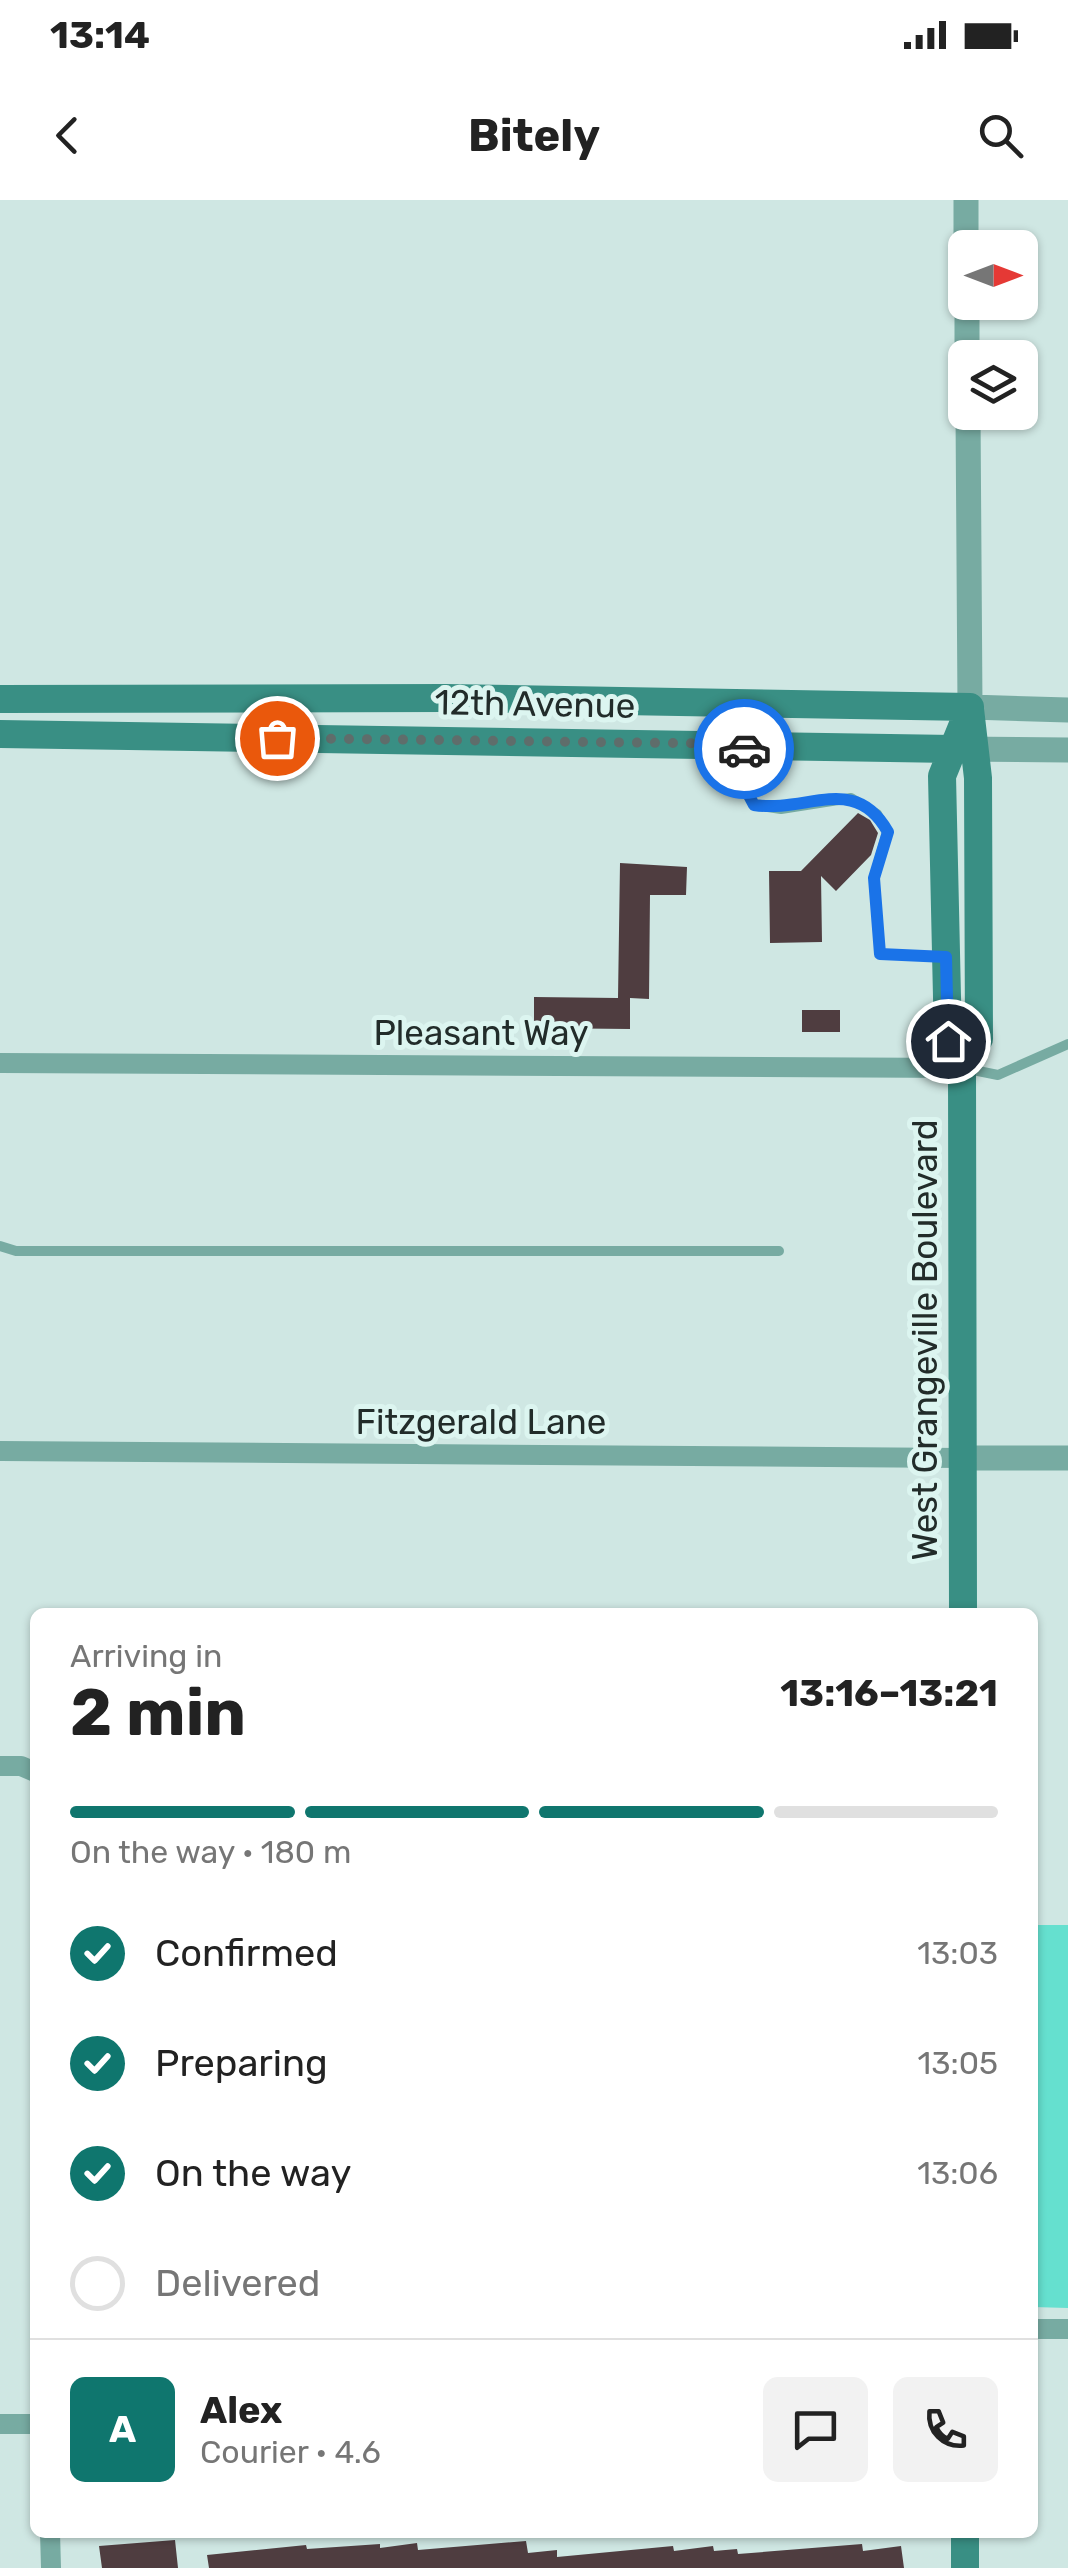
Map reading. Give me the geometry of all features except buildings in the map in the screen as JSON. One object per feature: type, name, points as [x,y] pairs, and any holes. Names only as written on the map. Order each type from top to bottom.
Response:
[{"type":"main road","name":"12th Avenue","points":[[0,699],[446,698],[970,708]]},
{"type":"main road","name":"West Grangeville Boulevard","points":[[962,1068],[978,1039],[964,749],[970,708]]},
{"type":"main road","name":"12th Avenue","points":[[0,734],[964,749]]},
{"type":"main road","name":"West Grangeville Boulevard","points":[[963,1608],[962,1068],[948,1041],[942,776],[964,749]]},
{"type":"main road","points":[[964,2568],[965,2538]]},
{"type":"street","points":[[966,200],[966,230]]},
{"type":"street","points":[[968,430],[970,708]]},
{"type":"street","name":"12th Avenue","points":[[970,708],[1068,710]]},
{"type":"street","name":"12th Avenue","points":[[964,749],[1068,750]]},
{"type":"street","name":"Pleasant Way","points":[[0,1063],[962,1068]]},
{"type":"street","name":"Fitzgerald Lane","points":[[0,1451],[962,1458]]},
{"type":"street","points":[[962,1458],[1068,1458]]},
{"type":"street","points":[[0,1766],[30,1770]]},
{"type":"street","points":[[1038,2329],[1068,2329]]},
{"type":"street","points":[[0,2424],[30,2424]]},
{"type":"street","points":[[50,2538],[51,2568]]},
{"type":"lane","points":[[744,744],[746,790],[754,805],[781,809],[850,798],[878,814],[888,832],[874,878],[880,954],[946,957]]},
{"type":"lane","points":[[962,1068],[998,1075],[1068,1044]]},
{"type":"lane","points":[[0,1246],[16,1251],[779,1251]]},
{"type":"green space","points":[[1038,1925],[1068,1925],[1068,2308],[1038,2307]]},
{"type":"way so far","points":[[277,738],[744,744],[744,749]]},
{"type":"route","points":[[744,749],[746,790],[754,805],[781,809],[850,798],[860,800],[878,814],[888,832],[874,878],[880,954],[946,957],[948,1041]]}]
